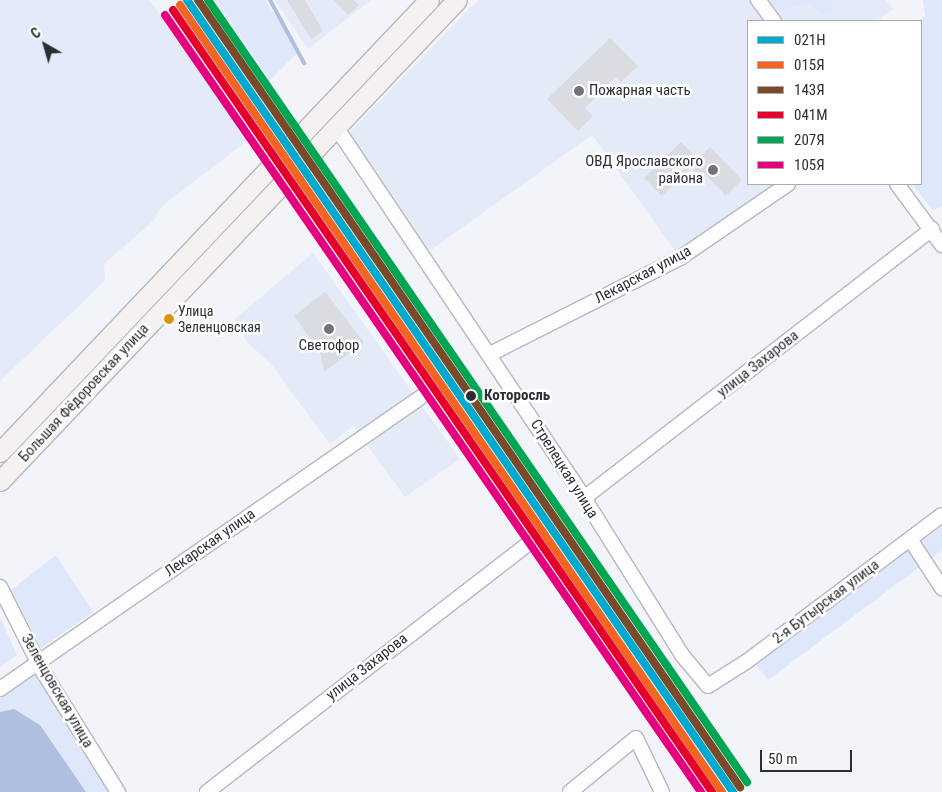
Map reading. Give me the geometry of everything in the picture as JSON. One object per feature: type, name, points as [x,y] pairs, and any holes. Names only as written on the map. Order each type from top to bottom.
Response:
[{"type":"main road","name":"Большая Фёдоровская улица","points":[[0,452],[429,0]]},
{"type":"main road","name":"Большая Фёдоровская улица","points":[[0,481],[457,0]]},
{"type":"street","points":[[758,0],[773,20]]},
{"type":"street","name":"Стрелецкая улица","points":[[336,127],[490,354],[584,498],[682,656],[708,686]]},
{"type":"street","name":"Лекарская улица","points":[[490,354],[680,258],[787,185]]},
{"type":"street","points":[[898,185],[942,244]]},
{"type":"street","name":"улица Захарова","points":[[584,498],[932,229]]},
{"type":"street","name":"Лекарская улица","points":[[0,688],[421,397]]},
{"type":"street","name":"2-я Бутырская улица","points":[[708,686],[942,515]]},
{"type":"street","points":[[910,539],[942,588]]},
{"type":"street","name":"улица Захарова","points":[[208,792],[528,544]]},
{"type":"street","name":"Зеленцовская улица","points":[[0,587],[38,662],[118,792]]},
{"type":"street","points":[[570,792],[636,738],[662,792]]},
{"type":"shaded area","points":[[0,0],[149,0],[252,137],[162,206],[153,221],[104,264],[105,281],[0,381]]},
{"type":"shaded area","points":[[178,0],[217,0],[270,80],[250,100]]},
{"type":"shaded area","points":[[217,0],[265,0],[299,51],[270,80]]},
{"type":"shaded area","points":[[275,0],[371,0],[308,49]]},
{"type":"shaded area","points":[[439,0],[447,0],[0,470],[0,463]]},
{"type":"shaded area","points":[[478,0],[886,0],[893,9],[877,20],[747,20],[747,185],[787,185],[680,258],[592,135],[424,255],[344,138]]},
{"type":"shaded area","points":[[770,0],[832,0],[832,12],[821,13],[806,3],[782,11]]},
{"type":"shaded area","points":[[923,0],[942,0],[942,206],[933,210],[913,185],[922,185],[922,20],[918,20],[925,16]]},
{"type":"shaded area","points":[[313,253],[460,459],[405,497],[353,426],[330,444],[271,364],[247,342],[235,319]]},
{"type":"shaded area","points":[[942,526],[942,550],[768,680],[755,664]]},
{"type":"shaded area","points":[[56,555],[93,612],[41,648],[11,590]]},
{"type":"shaded area","points":[[0,617],[17,655],[0,667]]},
{"type":"shaded area","points":[[34,673],[114,792],[0,792],[0,697]]},
{"type":"water","points":[[14,709],[40,725],[86,792],[0,792],[0,712]]},
{"type":"building","points":[[287,0],[305,0],[323,31],[311,39]]},
{"type":"building","points":[[334,0],[354,0],[359,5],[348,15]]},
{"type":"building","name":"Пожарная часть","points":[[610,38],[638,66],[621,82],[616,77],[585,108],[593,116],[578,131],[547,99]]},
{"type":"building","name":"ОВД Ярославского района","points":[[681,142],[698,159],[710,147],[742,180],[726,196],[703,172],[699,176],[691,168],[662,196],[644,178]]},
{"type":"building","name":"Светофор","points":[[325,292],[364,342],[324,372],[320,352],[294,316]]},
{"type":"waterway","points":[[270,0],[304,63]]},
{"type":"transit line","name":"021Н","points":[[187,0],[733,792]]},
{"type":"transit line","name":"143Я","points":[[198,0],[740,787]]},
{"type":"transit line","name":"207Я","points":[[208,0],[747,782]]},
{"type":"transit line","name":"015Я","points":[[180,5],[722,792]]},
{"type":"transit line","name":"041М","points":[[173,10],[712,792]]},
{"type":"transit line","name":"105Я","points":[[165,15],[701,792]]},
{"type":"place","name":"Пожарная часть","points":[[579,91]]},
{"type":"place","name":"ОВД Ярославского района","points":[[713,170]]},
{"type":"place","name":"Улица Зеленцовская","points":[[169,319]]},
{"type":"place","name":"Светофор","points":[[329,329]]},
{"type":"place","name":"Которосль","points":[[471,396]]}]
